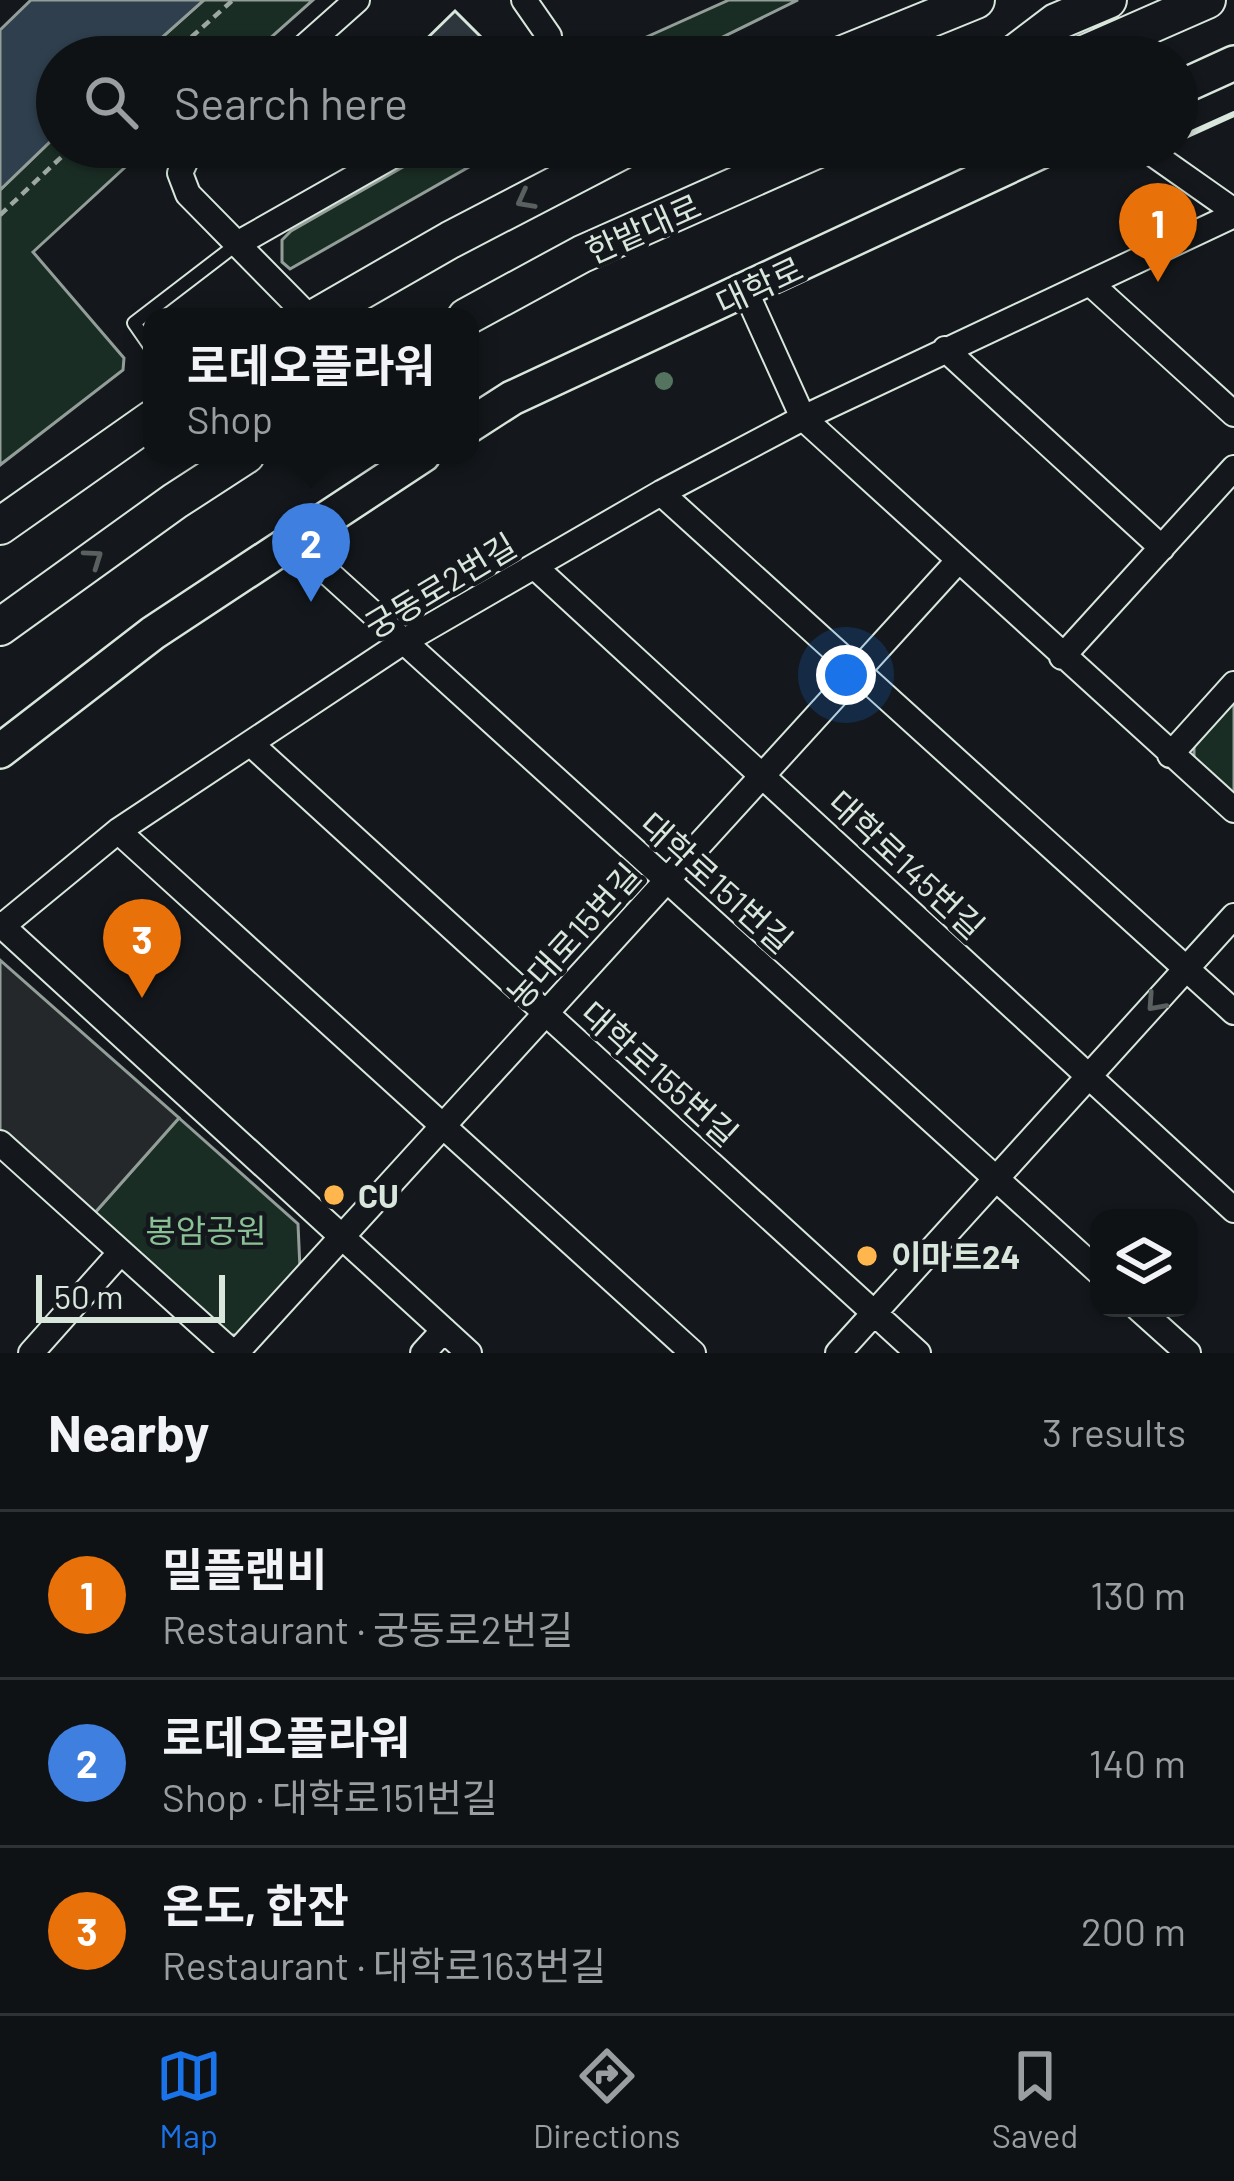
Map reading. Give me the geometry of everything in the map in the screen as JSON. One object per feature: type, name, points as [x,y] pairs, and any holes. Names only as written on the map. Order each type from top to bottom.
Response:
[{"type":"main road","points":[[880,36],[945,5],[976,0]]},
{"type":"main road","points":[[1038,36],[1057,22],[1108,0]]},
{"type":"main road","points":[[1125,36],[1207,0]]},
{"type":"main road","points":[[1198,79],[1234,63]]},
{"type":"main road","points":[[328,308],[589,168]]},
{"type":"main road","name":"한밭대로","points":[[479,310],[582,254],[777,168]]},
{"type":"main road","name":"대학로","points":[[479,419],[512,398],[1006,168]]},
{"type":"main road","points":[[0,526],[143,424]]},
{"type":"main road","points":[[0,627],[232,464]]},
{"type":"main road","points":[[0,751],[153,633],[409,464]]},
{"type":"street","points":[[317,36],[357,0]]},
{"type":"street","points":[[524,0],[549,36]]},
{"type":"street","points":[[182,168],[188,194],[303,308]]},
{"type":"street","points":[[237,244],[371,168]]},
{"type":"street","points":[[1172,168],[1234,213]]},
{"type":"street","name":"궁동로2번길","points":[[1,926],[118,831],[403,642],[661,493],[803,418],[1234,213]]},
{"type":"street","points":[[1091,284],[1234,414]]},
{"type":"street","points":[[746,292],[803,418],[1234,810]]},
{"type":"street","points":[[945,349],[1162,548]]},
{"type":"street","points":[[1062,657],[1234,468]]},
{"type":"street","points":[[661,493],[1234,1012]]},
{"type":"street","name":"대학로151번길","points":[[292,541],[1090,1264]]},
{"type":"street","name":"농대로15번길","points":[[235,1353],[958,561]]},
{"type":"street","name":"대학로145번길","points":[[535,567],[1234,1210]]},
{"type":"street","points":[[1170,755],[1234,684]]},
{"type":"street","name":"대학로155번길","points":[[251,744],[917,1353]]},
{"type":"street","points":[[118,831],[693,1353]]},
{"type":"street","points":[[838,1353],[1234,916]]},
{"type":"street","points":[[1,926],[469,1353]]},
{"type":"street","points":[[2,1149],[235,1353]]},
{"type":"street","points":[[32,1353],[121,1252]]},
{"type":"street","points":[[1148,1317],[1188,1353]]},
{"type":"street","points":[[423,1353],[444,1330]]},
{"type":"lane","points":[[154,308],[237,244]]},
{"type":"path","points":[[193,36],[232,0]]},
{"type":"path","points":[[0,215],[50,168]]},
{"type":"green space","points":[[204,0],[313,0],[273,36],[164,36]]},
{"type":"green space","points":[[729,0],[798,0],[725,36],[649,36]]},
{"type":"green space","points":[[36,155],[36,168],[124,168],[33,252],[124,358],[123,370],[0,465],[0,190]]},
{"type":"green space","points":[[401,168],[467,168],[290,269],[282,262],[282,240]]},
{"type":"green space","points":[[1234,700],[1234,796],[1194,759],[1194,745]]},
{"type":"green space","name":"봉암공원","points":[[179,1118],[298,1224],[300,1269],[240,1335],[225,1335],[92,1216]]},
{"type":"shaded area","points":[[0,960],[179,1118],[92,1216],[0,1132]]},
{"type":"water","points":[[31,0],[204,0],[164,36],[36,36],[36,155],[0,190],[0,30]]},
{"type":"building","points":[[455,11],[480,36],[429,36]]},
{"type":"wall","points":[[1198,130],[1234,114]]},
{"type":"place","name":"밀플랜비","points":[[1158,282]]},
{"type":"place","name":"로데오플라워","points":[[311,602]]},
{"type":"place","name":"온도, 한잔","points":[[142,998]]},
{"type":"place","name":"CU","points":[[334,1195]]},
{"type":"place","name":"이마트24","points":[[867,1256]]}]
